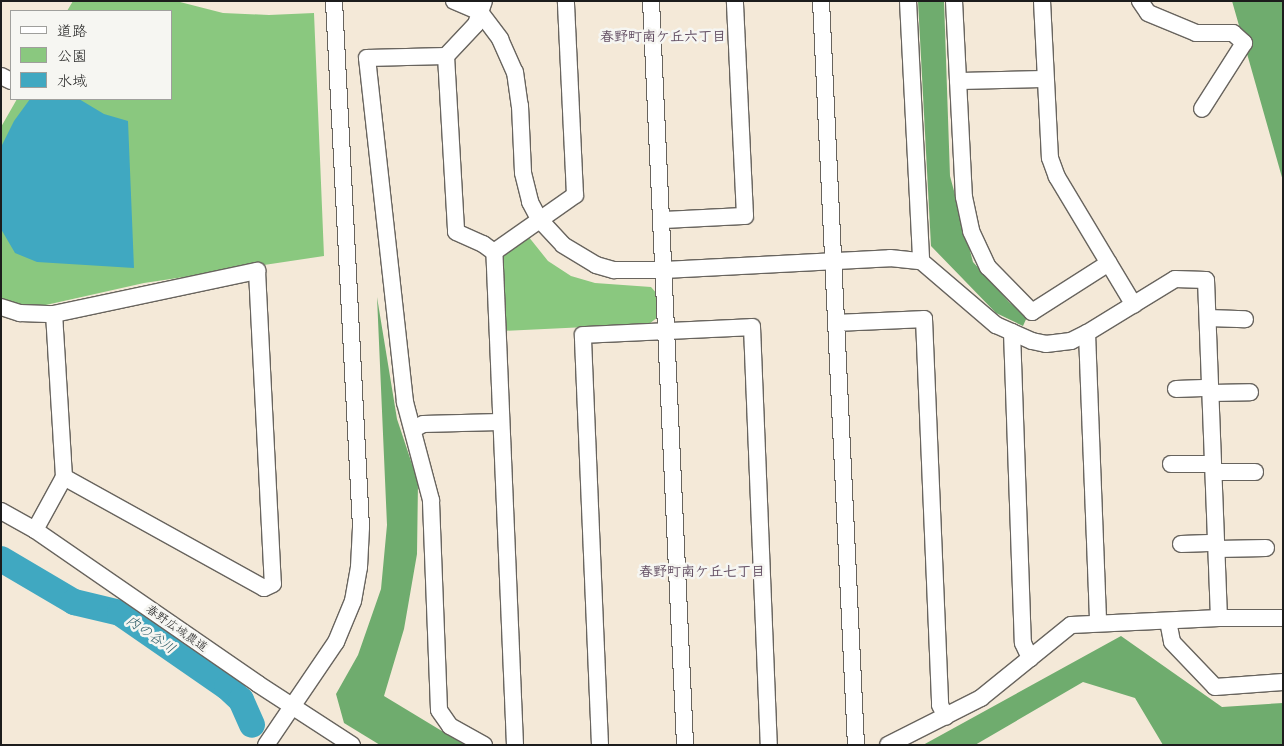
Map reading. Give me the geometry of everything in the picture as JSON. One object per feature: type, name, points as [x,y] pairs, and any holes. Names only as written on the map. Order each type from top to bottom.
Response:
[{"type":"street","points":[[266,745],[336,642],[353,601],[360,567],[361,527],[334,1]]},
{"type":"street","points":[[454,1],[482,7],[516,72],[520,106],[523,173],[530,202],[539,219],[563,245],[596,265],[614,270],[664,270],[890,258],[921,261],[996,325],[1046,344],[1070,340],[1087,333],[1134,306],[1175,279],[1206,280],[1219,618]]},
{"type":"street","points":[[494,252],[575,195],[566,1]]},
{"type":"street","points":[[651,1],[685,745]]},
{"type":"street","points":[[662,220],[745,216],[735,1]]},
{"type":"street","points":[[820,1],[856,745]]},
{"type":"street","points":[[908,1],[921,261]]},
{"type":"street","points":[[954,1],[964,197],[971,230],[988,267],[1032,312],[1109,263]]},
{"type":"street","points":[[1042,1],[1050,158],[1055,171],[1134,306]]},
{"type":"street","points":[[1140,1],[1148,13],[1196,33],[1232,33],[1244,43],[1202,109]]},
{"type":"street","points":[[482,7],[476,24],[446,56],[367,58],[405,402],[414,429],[430,500],[438,710],[450,726],[484,745]]},
{"type":"street","points":[[446,56],[456,232],[484,244],[494,252],[500,422],[516,745]]},
{"type":"street","points":[[958,81],[1045,79]]},
{"type":"street","points":[[1,307],[20,313],[54,314],[257,272],[273,584],[264,588],[64,477]]},
{"type":"street","points":[[35,530],[64,477],[54,314]]},
{"type":"street","points":[[1208,318],[1245,319]]},
{"type":"street","points":[[837,323],[924,319],[940,705],[946,717]]},
{"type":"street","points":[[600,745],[582,335],[752,327],[770,745]]},
{"type":"street","points":[[1012,332],[1023,644],[1030,658]]},
{"type":"street","points":[[1087,333],[1098,623]]},
{"type":"street","points":[[1176,389],[1250,392]]},
{"type":"street","points":[[414,429],[423,424],[500,422]]},
{"type":"street","points":[[1171,464],[1255,472]]},
{"type":"street","name":"春野広域農道","points":[[1,511],[35,530],[292,707],[352,745]]},
{"type":"street","points":[[1181,544],[1266,548]]},
{"type":"street","points":[[888,745],[981,698],[1071,625],[1219,618],[1283,618]]},
{"type":"street","points":[[1168,621],[1172,642],[1215,686],[1283,682]]},
{"type":"green space","points":[[73,1],[176,1],[223,13],[269,15],[314,13],[324,256],[144,283],[28,309],[1,301],[1,127],[16,100],[172,100],[172,10],[68,10]]},
{"type":"green space","points":[[918,1],[944,1],[950,176],[973,262],[1009,302],[1027,317],[1023,326],[996,313],[931,246]]},
{"type":"green space","points":[[1232,1],[1283,1],[1283,181],[1244,43]]},
{"type":"green space","points":[[528,236],[548,261],[571,276],[595,283],[651,287],[658,295],[658,317],[649,324],[502,331],[501,256]]},
{"type":"green space","points":[[377,297],[397,419],[418,482],[417,554],[404,629],[384,696],[465,745],[380,745],[344,723],[336,694],[358,655],[381,589],[387,525]]},
{"type":"green space","points":[[1121,636],[1222,707],[1283,703],[1283,745],[1163,745],[1135,698],[1083,682],[975,745],[923,745]]},
{"type":"water","points":[[29,100],[81,100],[104,114],[128,121],[134,268],[37,262],[15,253],[1,229],[1,147],[14,121]]},
{"type":"waterway","name":"内の谷川","points":[[1,559],[74,602],[120,613],[227,687],[241,700],[252,725]]},
{"type":"district","name":"春野町南ケ丘六丁目","points":[[663,36]]},
{"type":"district","name":"春野町南ケ丘七丁目","points":[[702,571]]}]
